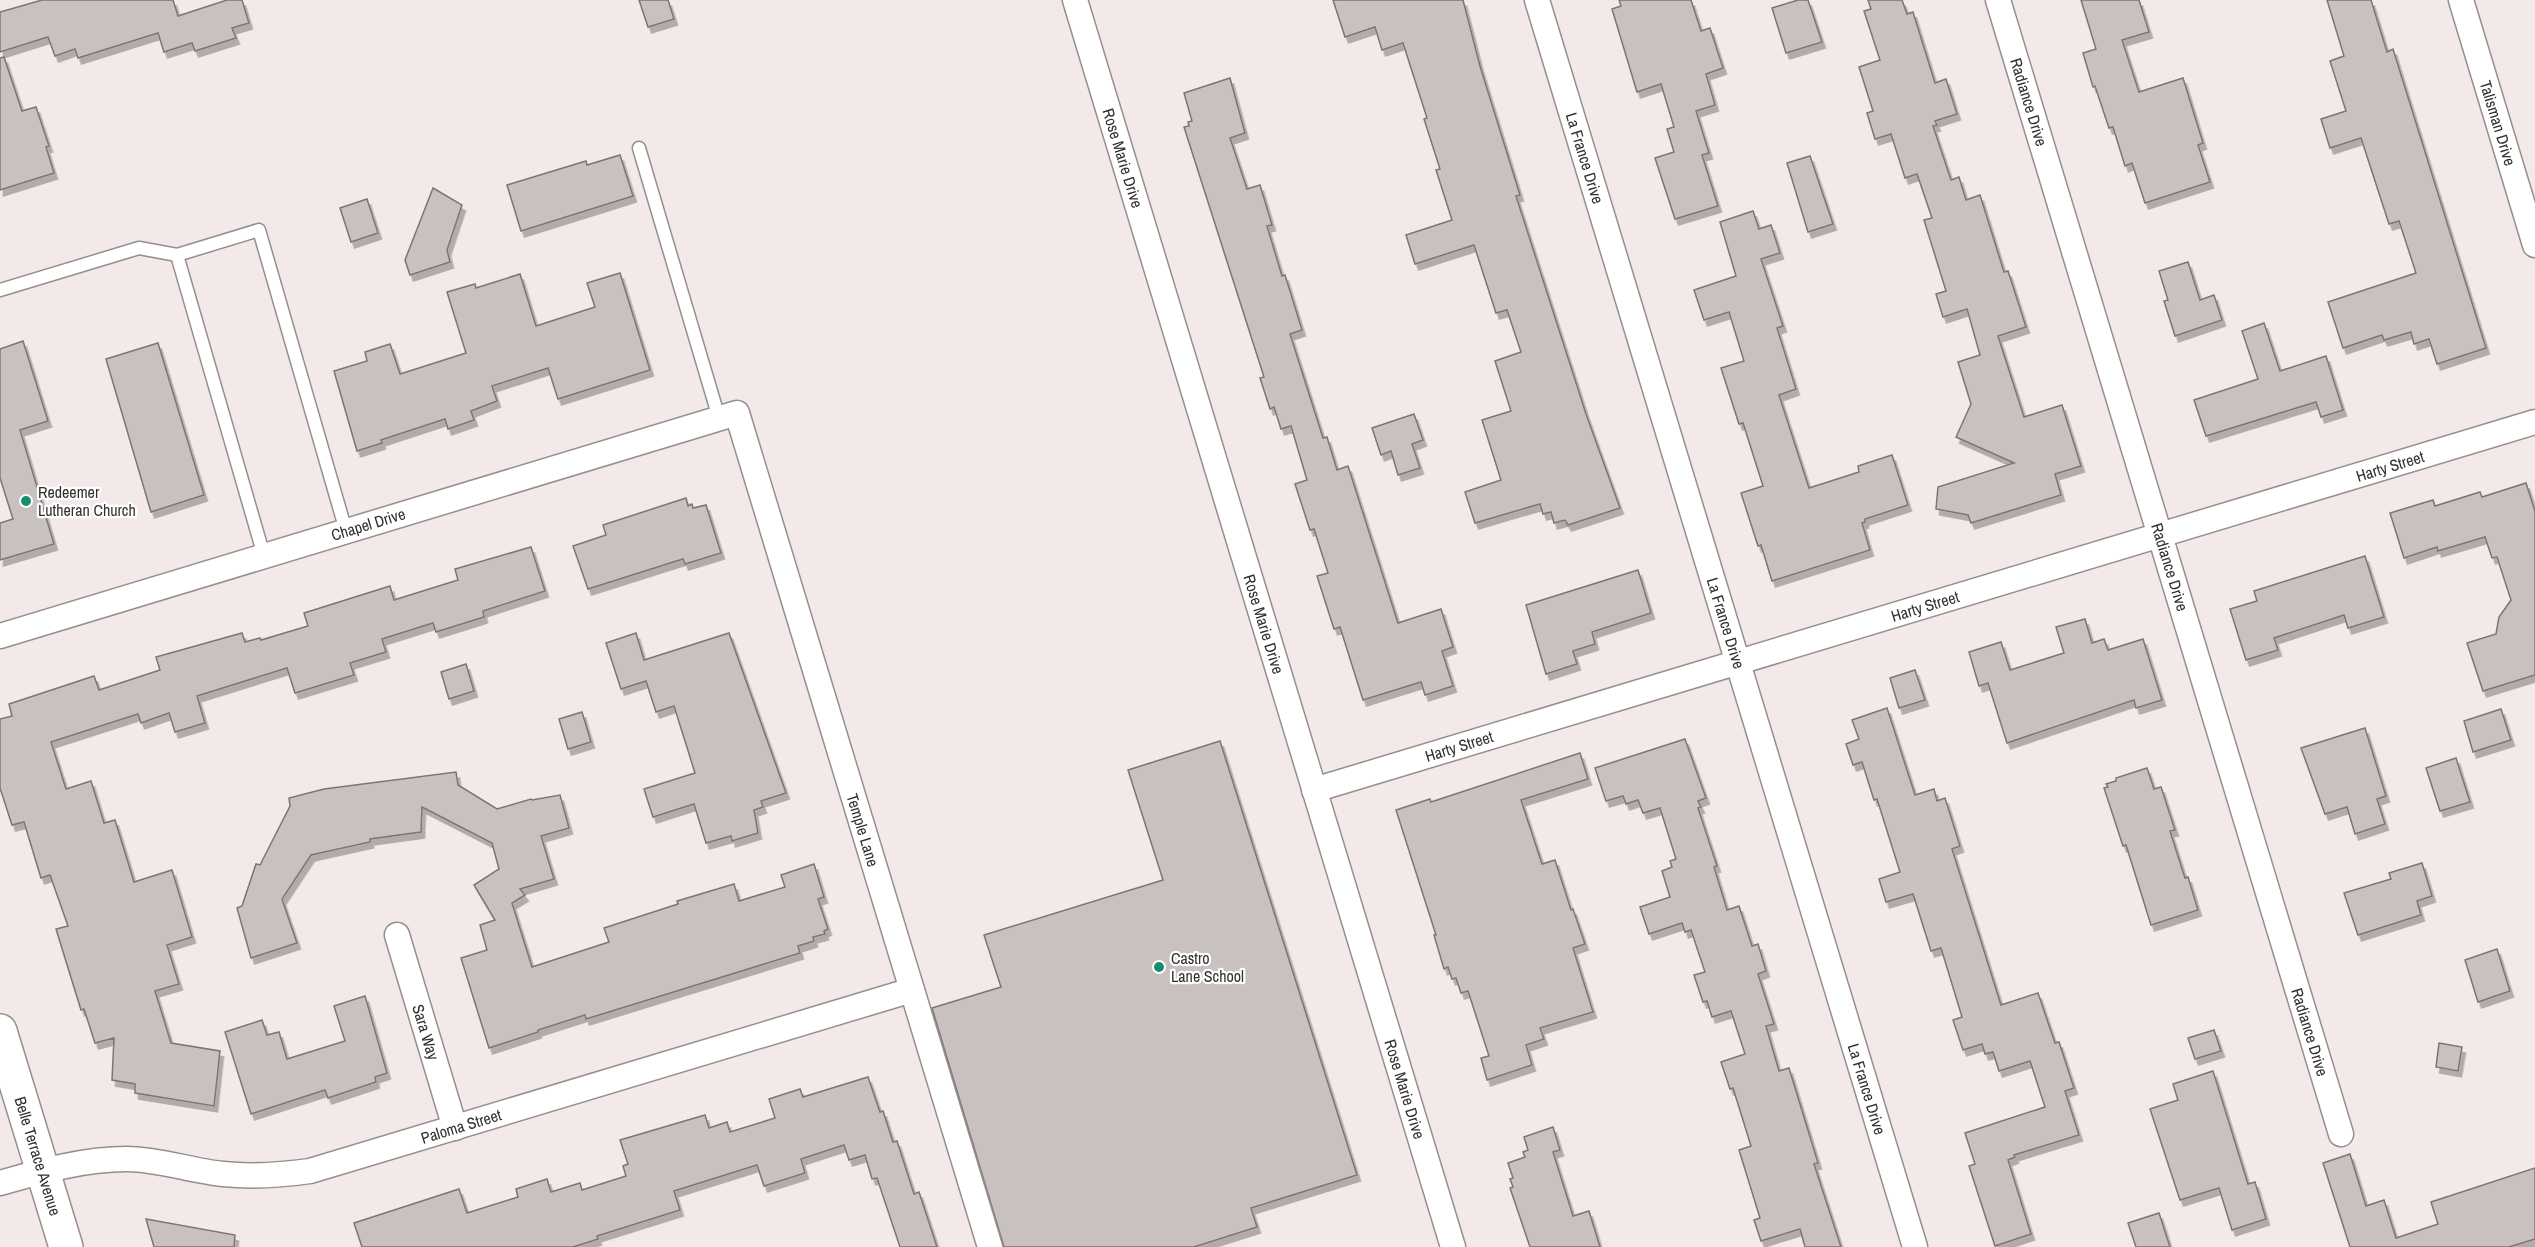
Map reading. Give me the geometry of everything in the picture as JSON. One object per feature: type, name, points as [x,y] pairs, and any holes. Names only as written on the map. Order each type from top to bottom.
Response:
[{"type":"street","name":"Rose Marie Drive","points":[[1075,0],[1453,1247]]},
{"type":"street","name":"La France Drive","points":[[1537,0],[1915,1247]]},
{"type":"street","name":"Radiance Drive","points":[[1998,0],[2341,1134]]},
{"type":"street","name":"Talisman Drive","points":[[2461,0],[2535,245]]},
{"type":"street","name":"Chapel Drive","points":[[0,636],[728,416]]},
{"type":"street","name":"Temple Lane","points":[[728,416],[912,990],[990,1247]]},
{"type":"street","name":"Harty Street","points":[[1314,790],[2535,422]]},
{"type":"street","name":"Sara Way","points":[[397,935],[455,1128]]},
{"type":"street","name":"Paloma Street","points":[[0,1183],[81,1162],[128,1159],[222,1174],[269,1176],[310,1171],[912,990]]},
{"type":"street","name":"Belle Terrace Avenue","points":[[0,1031],[66,1247]]},
{"type":"lane","points":[[639,148],[728,416]]},
{"type":"lane","points":[[0,290],[139,248],[177,255],[259,230],[346,531]]},
{"type":"lane","points":[[177,255],[264,556]]},
{"type":"building","points":[[42,0],[173,0],[178,16],[227,0],[242,0],[249,23],[232,28],[236,38],[195,51],[192,43],[164,52],[158,33],[78,58],[75,49],[55,56],[48,37],[0,52],[0,12]]},
{"type":"building","points":[[639,0],[668,0],[674,19],[648,27]]},
{"type":"building","points":[[1333,0],[1463,0],[1480,66],[1520,195],[1516,196],[1586,414],[1620,508],[1568,525],[1565,520],[1554,523],[1551,512],[1543,514],[1540,504],[1475,523],[1465,492],[1501,480],[1482,420],[1511,411],[1495,361],[1521,352],[1507,310],[1496,313],[1474,245],[1415,264],[1406,235],[1452,220],[1436,170],[1440,169],[1424,119],[1427,118],[1403,43],[1382,50],[1375,27],[1345,37]]},
{"type":"building","points":[[1619,0],[1691,0],[1701,31],[1710,28],[1723,68],[1706,74],[1715,105],[1696,111],[1709,153],[1702,155],[1718,206],[1675,219],[1655,158],[1674,152],[1667,129],[1674,127],[1661,84],[1637,92],[1612,9],[1621,6]]},
{"type":"building","points":[[1798,0],[1808,0],[1822,42],[1786,53],[1772,8]]},
{"type":"building","points":[[1868,0],[1902,0],[1907,14],[1913,12],[1935,83],[1946,79],[1957,114],[1935,121],[1937,125],[1933,126],[1951,180],[1959,177],[1966,200],[1980,195],[2004,272],[2008,271],[2026,327],[1998,336],[2024,417],[2062,405],[2081,466],[2055,474],[2061,495],[1971,523],[1968,515],[1936,509],[1938,487],[2014,463],[1956,437],[1971,404],[1958,362],[1980,355],[1967,309],[1943,317],[1936,294],[1946,291],[1924,220],[1932,218],[1917,174],[1905,178],[1891,134],[1875,139],[1867,113],[1873,111],[1859,67],[1880,60],[1864,11],[1871,9]]},
{"type":"building","points":[[2081,0],[2139,0],[2149,32],[2122,40],[2139,92],[2183,78],[2203,143],[2198,145],[2210,182],[2145,203],[2132,163],[2125,166],[2113,127],[2109,128],[2095,86],[2093,87],[2083,53],[2096,49]]},
{"type":"building","points":[[2327,0],[2371,0],[2387,52],[2393,49],[2486,348],[2437,364],[2429,339],[2414,344],[2411,332],[2384,340],[2382,335],[2343,348],[2328,302],[2416,273],[2399,221],[2389,224],[2361,138],[2330,148],[2321,119],[2346,111],[2330,61],[2344,56]]},
{"type":"building","points":[[4,57],[22,111],[36,107],[49,146],[46,147],[54,173],[0,190],[0,58]]},
{"type":"building","points":[[1230,78],[1245,133],[1230,138],[1247,189],[1260,185],[1272,225],[1267,226],[1302,330],[1290,334],[1323,438],[1327,437],[1337,470],[1348,466],[1398,623],[1441,609],[1453,647],[1442,651],[1453,686],[1425,695],[1421,682],[1363,700],[1340,627],[1334,629],[1317,576],[1328,573],[1314,529],[1310,530],[1295,484],[1307,480],[1291,426],[1281,429],[1274,407],[1270,409],[1260,378],[1264,377],[1184,127],[1189,126],[1188,122],[1192,121],[1184,93]]},
{"type":"building","points":[[620,155],[633,196],[521,231],[507,185],[586,161],[587,165]]},
{"type":"building","points":[[1810,156],[1833,224],[1808,232],[1787,163]]},
{"type":"building","points":[[433,188],[462,205],[447,250],[450,262],[410,275],[405,260]]},
{"type":"building","points":[[367,199],[378,233],[351,242],[340,208]]},
{"type":"building","points":[[1753,211],[1759,229],[1771,225],[1780,253],[1761,259],[1783,326],[1777,328],[1796,389],[1779,395],[1809,488],[1859,472],[1858,466],[1892,455],[1908,505],[1865,519],[1862,523],[1870,550],[1772,581],[1741,493],[1763,486],[1743,423],[1739,424],[1721,368],[1744,361],[1729,312],[1704,320],[1694,290],[1736,276],[1720,222]]},
{"type":"building","points":[[2188,262],[2200,300],[2214,295],[2222,320],[2175,336],[2164,301],[2168,300],[2159,271]]},
{"type":"building","points":[[620,273],[650,370],[558,399],[548,368],[492,386],[497,401],[471,411],[474,420],[448,429],[445,419],[381,440],[382,443],[357,451],[334,371],[367,361],[365,352],[390,344],[400,374],[466,353],[447,292],[475,284],[476,288],[520,274],[536,326],[595,307],[587,283]]},
{"type":"building","points":[[2264,323],[2280,371],[2326,356],[2343,410],[2321,417],[2316,402],[2206,436],[2194,400],[2258,379],[2242,331]]},
{"type":"building","points":[[23,341],[48,421],[20,430],[54,544],[0,560],[0,523],[13,519],[0,478],[0,349]]},
{"type":"building","points":[[158,343],[204,495],[151,512],[106,359]]},
{"type":"building","points":[[1414,414],[1423,440],[1412,444],[1420,468],[1398,475],[1391,451],[1381,455],[1372,428]]},
{"type":"building","points":[[2526,483],[2535,511],[2535,675],[2483,691],[2467,643],[2496,634],[2499,617],[2511,600],[2497,557],[2492,558],[2485,537],[2438,551],[2437,547],[2404,558],[2390,513],[2433,500],[2435,506],[2480,492],[2482,497]]},
{"type":"building","points":[[686,498],[688,506],[692,504],[693,508],[706,505],[721,553],[685,564],[683,559],[588,589],[573,546],[606,535],[603,525]]},
{"type":"building","points":[[531,547],[545,591],[483,611],[484,617],[436,632],[433,623],[382,639],[386,652],[350,663],[354,675],[295,693],[287,668],[197,696],[205,723],[175,732],[169,713],[141,723],[138,714],[51,742],[66,789],[91,781],[104,823],[115,820],[134,882],[172,870],[192,937],[167,945],[179,984],[155,991],[171,1043],[220,1051],[214,1106],[135,1093],[135,1084],[112,1080],[114,1038],[95,1043],[84,1009],[81,1010],[56,929],[68,926],[50,875],[41,878],[24,822],[12,825],[0,788],[0,719],[12,716],[9,704],[94,676],[99,690],[160,670],[156,657],[242,633],[245,642],[260,638],[261,640],[308,626],[304,613],[390,586],[394,600],[458,580],[455,569]]},
{"type":"building","points":[[2365,556],[2384,617],[2348,628],[2344,615],[2274,638],[2278,650],[2246,660],[2230,609],[2257,601],[2254,591]]},
{"type":"building","points":[[1638,570],[1651,613],[1592,632],[1595,644],[1573,651],[1577,664],[1546,674],[1526,605]]},
{"type":"building","points":[[2085,619],[2092,643],[2104,639],[2108,650],[2143,639],[2162,700],[2136,708],[2134,700],[2007,743],[1988,683],[1979,686],[1969,652],[2001,642],[2010,670],[2064,653],[2056,627]]},
{"type":"building","points":[[636,633],[644,660],[729,633],[786,793],[761,801],[763,807],[754,810],[758,833],[732,841],[731,836],[706,843],[694,804],[653,817],[644,789],[695,773],[674,706],[656,712],[646,681],[621,689],[606,643]]},
{"type":"building","points":[[466,664],[474,691],[449,699],[441,672]]},
{"type":"building","points":[[1915,670],[1925,700],[1899,708],[1890,678]]},
{"type":"building","points":[[1887,708],[1915,795],[1934,789],[1937,801],[1945,798],[1960,846],[1952,849],[2001,1005],[2038,993],[2055,1043],[2059,1042],[2074,1088],[2065,1091],[2079,1135],[2014,1155],[2015,1157],[2008,1160],[2031,1234],[1995,1246],[1969,1166],[1975,1164],[1965,1133],[2045,1107],[2030,1061],[1999,1071],[1993,1052],[1985,1054],[1982,1044],[1963,1050],[1953,1020],[1962,1017],[1941,948],[1931,951],[1913,894],[1886,902],[1879,879],[1900,872],[1877,799],[1874,800],[1862,762],[1853,765],[1846,744],[1859,739],[1852,720]]},
{"type":"building","points":[[2501,709],[2511,740],[2473,752],[2464,721]]},
{"type":"building","points":[[582,712],[591,742],[568,749],[559,719]]},
{"type":"building","points":[[2365,728],[2386,796],[2377,799],[2385,824],[2355,834],[2347,807],[2325,814],[2301,748]]},
{"type":"building","points":[[1685,739],[1706,798],[1698,801],[1701,807],[1698,808],[1717,866],[1714,867],[1727,910],[1739,906],[1752,946],[1758,944],[1766,971],[1758,974],[1774,1024],[1766,1026],[1779,1071],[1789,1068],[1818,1163],[1814,1164],[1841,1247],[1805,1247],[1800,1229],[1761,1241],[1754,1220],[1760,1218],[1739,1150],[1751,1146],[1733,1088],[1730,1089],[1721,1062],[1745,1054],[1731,1011],[1712,1017],[1707,1001],[1703,1002],[1694,975],[1705,972],[1691,930],[1685,932],[1682,923],[1649,934],[1640,907],[1670,897],[1662,871],[1672,867],[1670,861],[1676,859],[1660,808],[1643,813],[1638,800],[1626,804],[1623,796],[1606,801],[1595,768]]},
{"type":"building","points":[[1220,741],[1357,1175],[1251,1208],[1257,1227],[1194,1247],[1004,1247],[932,1008],[1001,987],[984,935],[1163,880],[1128,770]]},
{"type":"building","points":[[1580,753],[1588,779],[1521,800],[1542,864],[1555,860],[1585,944],[1573,948],[1593,1012],[1540,1028],[1544,1039],[1526,1045],[1532,1065],[1487,1080],[1481,1058],[1489,1056],[1468,991],[1461,993],[1456,978],[1452,979],[1448,967],[1444,969],[1434,935],[1436,935],[1396,810],[1430,799],[1431,802]]},
{"type":"building","points":[[2456,758],[2470,802],[2440,811],[2426,768]]},
{"type":"building","points":[[2147,768],[2154,789],[2161,787],[2175,830],[2170,831],[2198,910],[2151,925],[2126,845],[2123,846],[2104,788],[2108,787],[2106,784],[2116,781],[2116,778]]},
{"type":"building","points":[[456,772],[458,785],[497,809],[531,799],[560,795],[569,828],[541,836],[554,879],[520,889],[525,895],[512,903],[532,967],[609,942],[604,928],[678,904],[677,901],[734,884],[739,901],[785,887],[781,875],[814,864],[824,897],[818,899],[828,929],[824,931],[825,934],[813,937],[814,941],[798,946],[800,953],[586,1019],[585,1015],[489,1048],[461,958],[487,950],[480,925],[495,920],[474,885],[499,869],[492,843],[422,807],[421,832],[370,839],[370,842],[311,855],[282,899],[297,943],[251,958],[237,908],[242,906],[256,864],[260,865],[290,806],[289,798],[324,789]]},
{"type":"building","points":[[2422,863],[2432,896],[2417,901],[2421,915],[2358,935],[2344,893],[2391,879],[2389,873]]},
{"type":"building","points":[[2497,949],[2510,991],[2478,1002],[2465,960]]},
{"type":"building","points":[[365,996],[387,1073],[375,1077],[376,1082],[328,1098],[325,1090],[251,1114],[225,1032],[262,1020],[267,1035],[279,1032],[287,1059],[345,1041],[334,1006]]},
{"type":"building","points":[[2214,1030],[2221,1051],[2195,1059],[2188,1038]]},
{"type":"building","points":[[2439,1043],[2462,1047],[2458,1071],[2436,1067]]},
{"type":"building","points":[[2213,1071],[2248,1184],[2255,1182],[2266,1219],[2232,1230],[2219,1188],[2180,1200],[2150,1109],[2178,1100],[2173,1084]]},
{"type":"building","points":[[868,1077],[893,1142],[897,1141],[914,1194],[919,1192],[937,1247],[900,1247],[877,1178],[872,1179],[865,1155],[849,1160],[844,1145],[801,1159],[805,1173],[764,1186],[757,1165],[674,1191],[680,1210],[597,1236],[598,1239],[573,1247],[362,1247],[354,1223],[459,1189],[467,1213],[518,1197],[516,1189],[547,1179],[551,1192],[580,1183],[582,1190],[626,1176],[623,1166],[628,1164],[620,1140],[705,1115],[709,1128],[727,1122],[730,1132],[775,1118],[769,1099],[800,1089],[803,1097]]},
{"type":"building","points":[[1553,1127],[1560,1150],[1553,1152],[1573,1216],[1589,1211],[1600,1247],[1530,1247],[1510,1188],[1513,1187],[1510,1179],[1513,1178],[1508,1163],[1525,1157],[1523,1152],[1528,1150],[1524,1137]]},
{"type":"building","points":[[2350,1154],[2366,1206],[2384,1200],[2396,1238],[2438,1224],[2431,1202],[2535,1168],[2535,1239],[2509,1247],[2350,1247],[2323,1163]]},
{"type":"building","points":[[2159,1213],[2170,1247],[2136,1247],[2128,1223]]},
{"type":"building","points":[[146,1219],[235,1235],[234,1247],[154,1247]]},
{"type":"place","name":"Redeemer Lutheran Church","points":[[26,501]]},
{"type":"place","name":"Castro Lane School","points":[[1159,967]]}]
